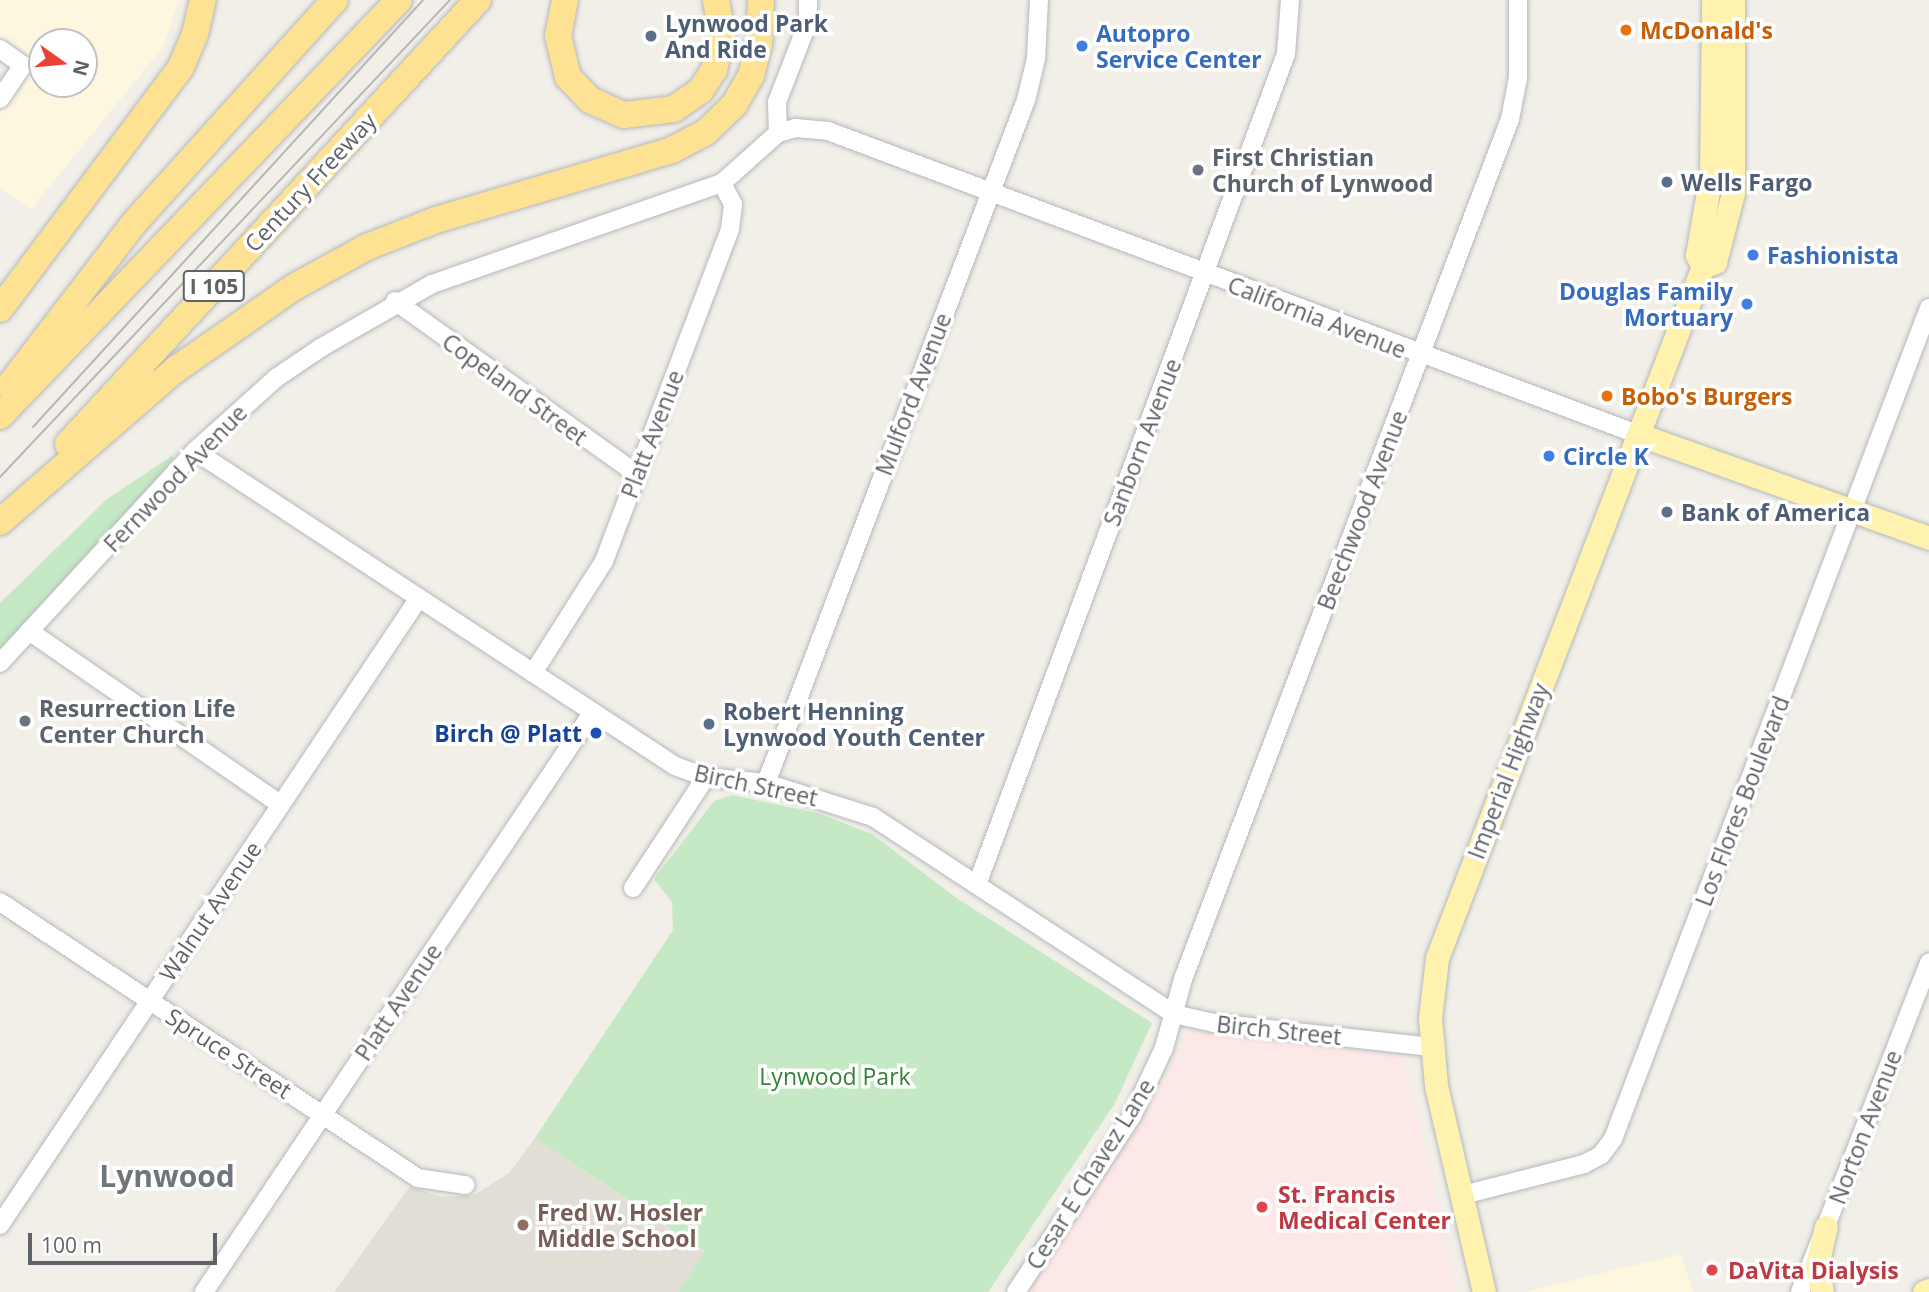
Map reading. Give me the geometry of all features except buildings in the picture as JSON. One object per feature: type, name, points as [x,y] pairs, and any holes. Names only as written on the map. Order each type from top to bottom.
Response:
[{"type":"highway","points":[[0,309],[181,67],[195,34],[202,0]]},
{"type":"highway","points":[[0,398],[134,223],[335,0]]},
{"type":"highway","name":"I 105","points":[[0,416],[399,0]]},
{"type":"highway","name":"Century Freeway","points":[[0,520],[478,0]]},
{"type":"highway","points":[[565,0],[558,36],[568,77],[590,100],[624,115],[674,109],[701,90],[714,70],[722,32],[716,0]]},
{"type":"highway","points":[[0,520],[175,370],[294,287],[367,247],[436,220],[672,150],[706,132],[734,105],[751,76],[759,45],[761,0]]},
{"type":"main road","name":"Imperial Highway","points":[[1703,267],[1697,256],[1712,175],[1713,0]]},
{"type":"main road","name":"Imperial Highway","points":[[1485,1292],[1436,1085],[1432,1047],[1432,988],[1447,925],[1640,435],[1703,267],[1715,262],[1733,193],[1733,0]]},
{"type":"main road","name":"California Avenue","points":[[1640,435],[1929,538]]},
{"type":"main road","points":[[1822,1292],[1817,1265],[1826,1227]]},
{"type":"street","points":[[722,183],[778,133],[777,102],[808,22],[808,0]]},
{"type":"street","name":"Mulford Avenue","points":[[766,783],[1033,79],[1039,0]]},
{"type":"street","name":"Sanborn Avenue","points":[[978,882],[1286,54],[1290,0]]},
{"type":"street","name":"Beechwood Avenue","points":[[1174,1014],[1211,903],[1517,98],[1518,0]]},
{"type":"street","points":[[0,49],[23,65],[0,99]]},
{"type":"street","name":"California Avenue","points":[[778,133],[803,127],[828,131],[1420,357],[1640,435]]},
{"type":"street","name":"Fernwood Avenue","points":[[0,663],[195,451],[276,378],[395,301],[485,263],[722,183]]},
{"type":"street","name":"Platt Avenue","points":[[533,673],[599,574],[730,229],[733,204],[722,183]]},
{"type":"street","name":"Copeland Street","points":[[395,301],[637,474]]},
{"type":"street","name":"Los Flores Boulevard","points":[[1463,1195],[1577,1166],[1608,1148],[1929,308]]},
{"type":"street","name":"Birch Street","points":[[195,451],[675,766],[706,777],[766,783],[873,817],[978,882],[1174,1014],[1214,1023],[1432,1047]]},
{"type":"street","name":"Walnut Avenue","points":[[0,1225],[419,598]]},
{"type":"street","points":[[29,631],[281,806]]},
{"type":"street","name":"Platt Avenue","points":[[204,1292],[592,713]]},
{"type":"street","points":[[633,888],[706,777]]},
{"type":"street","name":"Spruce Street","points":[[0,902],[418,1178],[465,1185]]},
{"type":"street","name":"Norton Avenue","points":[[1800,1292],[1929,962]]},
{"type":"street","name":"Cesar E Chavez Lane","points":[[1016,1292],[1132,1116],[1164,1048],[1174,1014]]},
{"type":"shaded area","points":[[0,0],[179,0],[163,47],[31,209],[0,189],[0,112],[28,70],[28,98],[98,98],[98,28],[28,28],[28,60],[0,41]]},
{"type":"shaded area","name":"St. Francis Medical Center","points":[[1191,1031],[1404,1056],[1458,1292],[1029,1292],[1164,1081],[1184,1035]]},
{"type":"shaded area","name":"Fred W. Hosler Middle School","points":[[535,1138],[705,1253],[678,1292],[334,1292],[410,1186],[441,1197],[474,1195],[509,1173]]},
{"type":"shaded area","points":[[1681,1254],[1693,1292],[1526,1292]]},
{"type":"green space","points":[[173,455],[173,463],[0,650],[0,603],[107,499]]},
{"type":"green space","name":"Lynwood Park","points":[[732,795],[817,813],[872,834],[958,899],[1152,1023],[1115,1103],[988,1292],[678,1292],[705,1252],[535,1138],[673,930],[672,902],[654,879],[714,801]]},
{"type":"tram line","points":[[33,427],[423,0]]},
{"type":"tram line","points":[[0,477],[450,0]]},
{"type":"place","name":"McDonald's","points":[[1626,30]]},
{"type":"place","name":"Lynwood Park And Ride","points":[[651,36]]},
{"type":"place","name":"Autopro Service Center","points":[[1082,46]]},
{"type":"place","name":"First Christian Church of Lynwood","points":[[1198,170]]},
{"type":"place","name":"Wells Fargo","points":[[1667,182]]},
{"type":"place","name":"Fashionista","points":[[1753,255]]},
{"type":"place","name":"Douglas Family Mortuary","points":[[1747,304]]},
{"type":"place","name":"Bobo's Burgers","points":[[1607,396]]},
{"type":"place","name":"Circle K","points":[[1549,456]]},
{"type":"place","name":"Bank of America","points":[[1667,512]]},
{"type":"place","name":"Resurrection Life Center Church","points":[[25,721]]},
{"type":"place","name":"Robert Henning Lynwood Youth Center","points":[[709,724]]},
{"type":"place","name":"Birch @ Platt","points":[[596,733]]},
{"type":"place","name":"St. Francis Medical Center","points":[[1262,1207]]},
{"type":"place","name":"Fred W. Hosler Middle School","points":[[523,1225]]},
{"type":"place","name":"DaVita Dialysis","points":[[1712,1270]]},
{"type":"district","name":"Lynwood","points":[[167,1176]]}]
